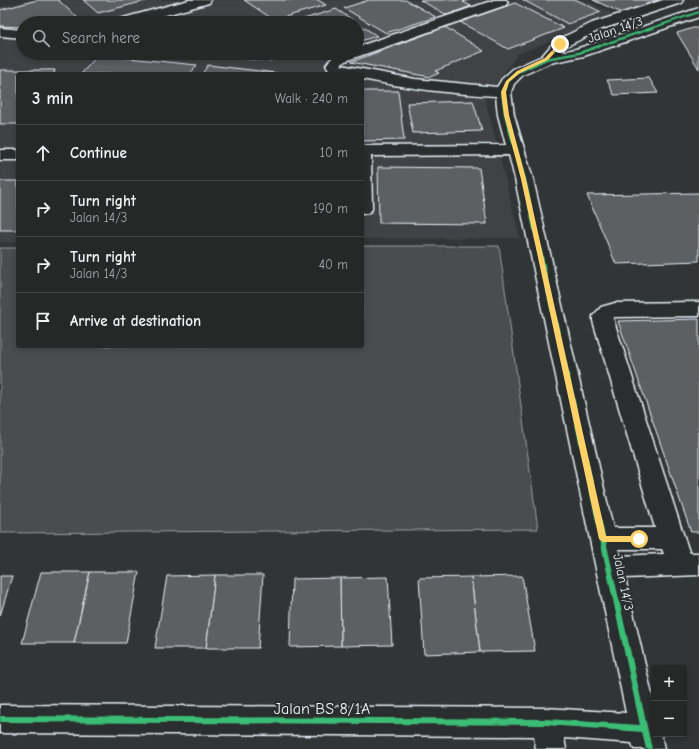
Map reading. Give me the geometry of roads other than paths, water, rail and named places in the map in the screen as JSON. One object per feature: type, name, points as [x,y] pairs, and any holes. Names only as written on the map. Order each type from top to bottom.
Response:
[{"type":"street","points":[[146,16],[204,0]]},
{"type":"street","name":"Jalan 14/3","points":[[546,59],[560,44],[597,26],[676,0]]},
{"type":"street","points":[[364,50],[501,2]]},
{"type":"street","points":[[665,24],[699,3]]},
{"type":"street","name":"Jalan 14/3","points":[[646,739],[524,179],[506,115],[503,92],[507,82],[518,72],[546,59],[579,53],[699,12]]},
{"type":"street","points":[[0,32],[16,33]]},
{"type":"street","points":[[337,60],[333,66],[334,68],[352,72]]},
{"type":"street","points":[[364,75],[400,82],[451,89],[503,92]]},
{"type":"street","points":[[364,151],[515,150]]},
{"type":"street","points":[[0,155],[16,155]]},
{"type":"street","points":[[690,564],[670,538],[602,321],[603,316],[608,312],[615,310],[699,309]]},
{"type":"street","points":[[603,539],[670,538]]},
{"type":"street","points":[[609,567],[690,564]]},
{"type":"street","name":"Jalan BS 8/1A","points":[[0,719],[646,739]]}]
